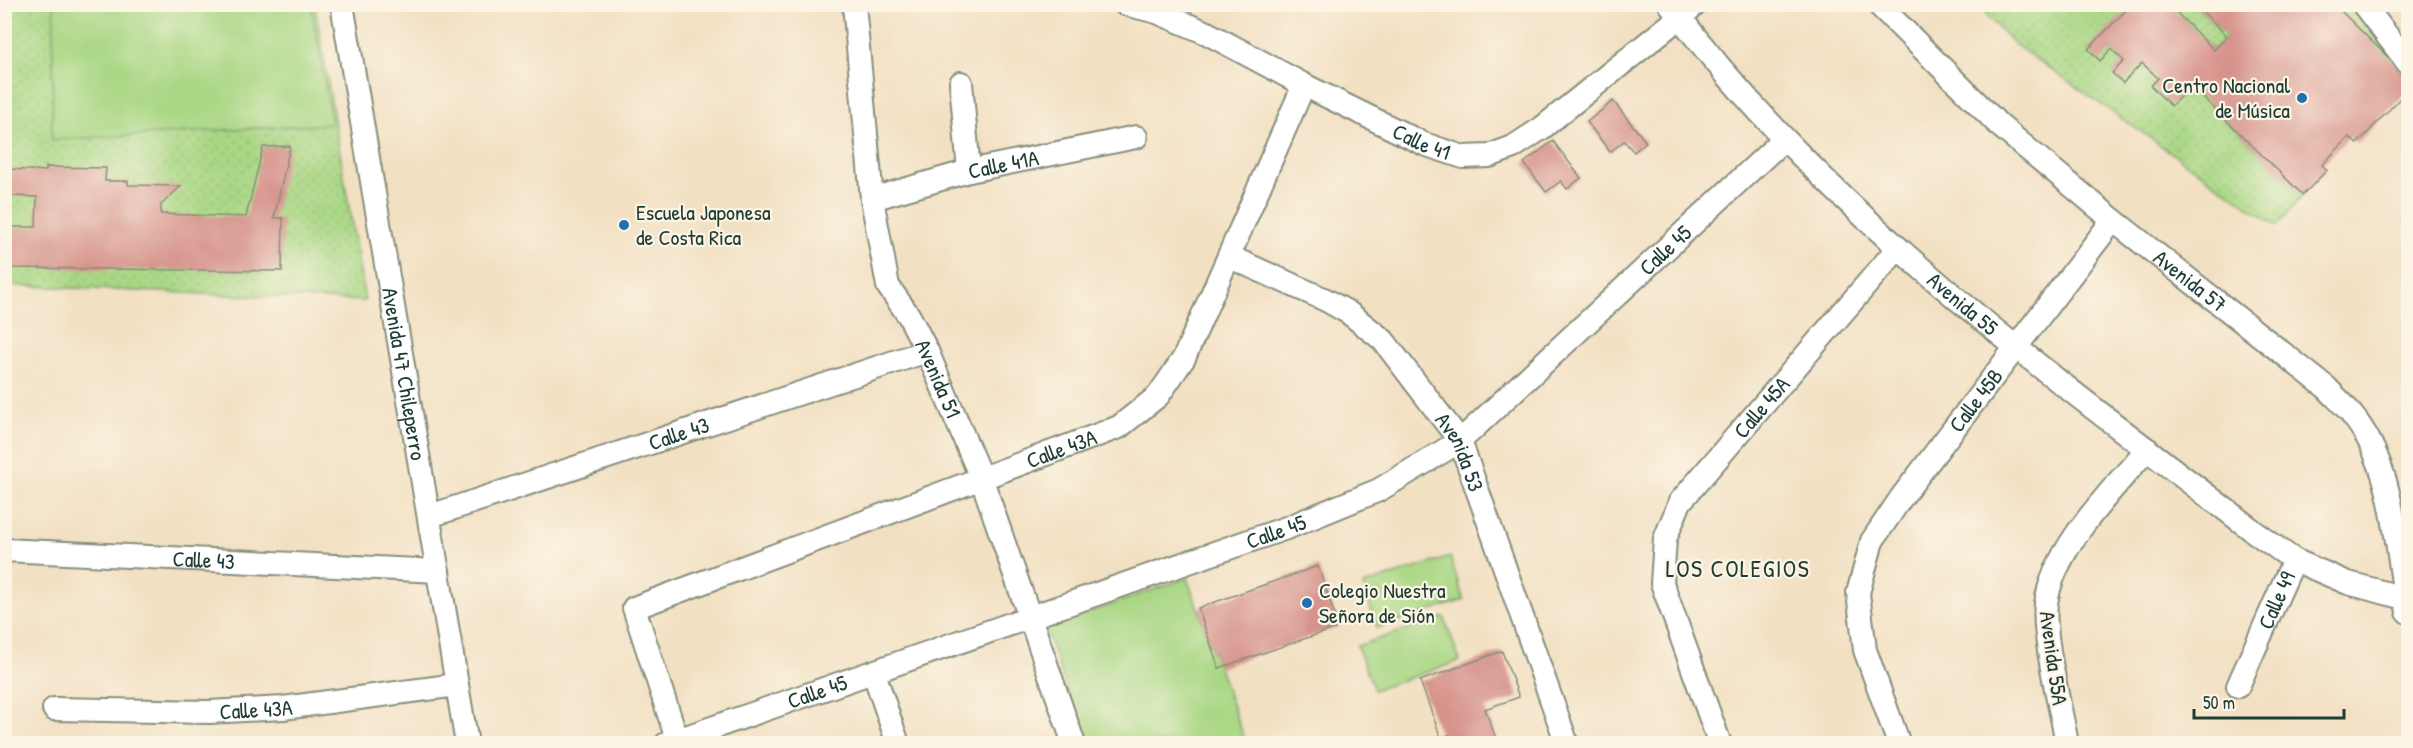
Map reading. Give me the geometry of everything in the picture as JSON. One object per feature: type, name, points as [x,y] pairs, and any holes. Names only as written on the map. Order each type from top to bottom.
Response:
[{"type":"street","name":"Avenida 47 Chileperro","points":[[342,4],[467,744]]},
{"type":"street","name":"Avenida 51","points":[[854,4],[872,199],[888,286],[909,316],[927,351],[982,480],[1074,744]]},
{"type":"street","name":"Calle 41","points":[[1125,4],[1156,12],[1208,33],[1304,85],[1424,144],[1462,157],[1489,156],[1513,147],[1542,128],[1682,9]]},
{"type":"street","name":"Avenida 57","points":[[1878,4],[2000,126],[2113,220],[2327,388],[2354,416],[2375,452],[2386,484],[2408,604]]},
{"type":"street","points":[[2363,4],[2409,63]]},
{"type":"street","name":"Avenida 55","points":[[1682,9],[1784,139],[1897,249],[2147,449],[2294,560]]},
{"type":"street","points":[[961,83],[969,171]]},
{"type":"street","name":"Calle 43A","points":[[672,742],[634,608],[1119,427],[1158,396],[1184,358],[1304,85]]},
{"type":"street","name":"Calle 41A","points":[[872,199],[969,171],[1136,137]]},
{"type":"street","name":"Calle 45","points":[[672,742],[874,673],[1030,615],[1299,523],[1379,490],[1460,441],[1784,139]]},
{"type":"street","name":"Calle 45B","points":[[1899,744],[1865,650],[1858,593],[1872,541],[1900,498],[2113,220]]},
{"type":"street","name":"Calle 45A","points":[[1720,744],[1662,583],[1665,539],[1680,502],[1897,249]]},
{"type":"street","name":"Avenida 53","points":[[1230,257],[1326,300],[1383,340],[1460,441],[1567,744]]},
{"type":"street","name":"Calle 43","points":[[430,516],[927,351]]},
{"type":"street","name":"Avenida 55A","points":[[2067,744],[2048,638],[2045,605],[2053,573],[2065,550],[2147,449]]},
{"type":"street","name":"Calle 43","points":[[4,550],[438,571]]},
{"type":"street","name":"Calle 49","points":[[2238,686],[2294,560],[2348,583],[2408,604]]},
{"type":"street","points":[[874,673],[898,744]]},
{"type":"street","name":"Calle 43A","points":[[54,709],[209,712],[282,708],[457,685]]},
{"type":"path","points":[[2405,4],[2409,10]]},
{"type":"green space","points":[[5,5],[315,5],[365,301],[5,285]]},
{"type":"green space","points":[[54,5],[311,5],[332,124],[52,140]]},
{"type":"green space","points":[[1977,5],[2132,5],[2088,50],[2100,60],[2111,49],[2124,61],[2113,73],[2123,83],[2142,63],[2158,78],[2191,86],[2303,195],[2277,226],[2014,44]]},
{"type":"green space","points":[[2173,5],[2195,5],[2227,36],[2214,50],[2171,7]]},
{"type":"green space","points":[[2334,5],[2353,5],[2408,77]]},
{"type":"green space","points":[[1450,557],[1464,600],[1377,628],[1363,585]]},
{"type":"green space","points":[[1187,578],[1246,743],[1086,743],[1045,628]]},
{"type":"green space","points":[[1444,617],[1460,661],[1374,690],[1357,646]]},
{"type":"building","name":"Centro Nacional de Música","points":[[2132,4],[2139,4],[2146,11],[2152,4],[2173,4],[2171,7],[2214,50],[2227,36],[2195,4],[2334,4],[2408,77],[2408,90],[2357,144],[2349,137],[2322,165],[2327,170],[2303,195],[2191,86],[2171,106],[2151,86],[2158,78],[2142,63],[2123,83],[2112,73],[2124,61],[2111,49],[2100,61],[2088,49]]},
{"type":"building","points":[[1613,101],[1646,142],[1634,152],[1624,141],[1610,152],[1587,122]]},
{"type":"building","points":[[1553,141],[1581,178],[1567,189],[1561,181],[1546,192],[1524,163]]},
{"type":"building","points":[[290,146],[274,218],[283,218],[282,271],[8,268],[8,253],[4,253],[4,220],[8,220],[9,227],[36,227],[37,197],[10,196],[10,169],[46,171],[46,167],[106,168],[105,181],[128,181],[128,185],[181,186],[161,205],[161,214],[246,217],[263,147]]},
{"type":"building","points":[[1318,566],[1339,627],[1219,668],[1198,608]]},
{"type":"building","points":[[1502,651],[1519,697],[1485,709],[1498,744],[1452,744],[1449,735],[1441,738],[1420,681]]},
{"type":"place","name":"Centro Nacional de Música","points":[[2302,98]]},
{"type":"place","name":"Escuela Japonesa de Costa Rica","points":[[624,225]]},
{"type":"place","name":"Colegio Nuestra Señora de Sión","points":[[1307,603]]},
{"type":"district","name":"LOS COLEGIOS","points":[[1738,569]]}]
